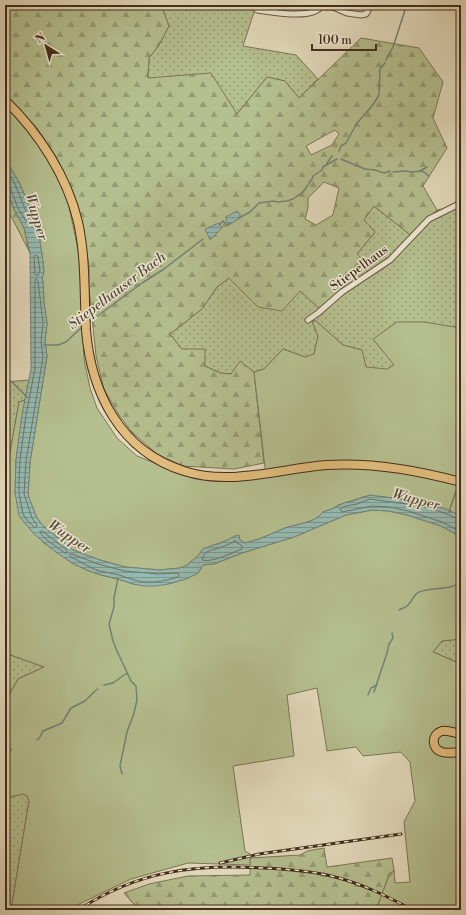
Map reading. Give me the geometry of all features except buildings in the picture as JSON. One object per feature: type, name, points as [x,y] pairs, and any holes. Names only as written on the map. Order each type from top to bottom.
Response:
[{"type":"main road","points":[[5,100],[37,136],[66,188],[75,213],[81,241],[86,299],[86,330],[95,379],[104,400],[118,424],[136,445],[154,458],[169,466],[184,472],[208,476],[236,477],[313,466],[362,465],[412,471],[461,482]]},
{"type":"main road","points":[[461,734],[446,731],[441,732],[436,735],[434,742],[436,749],[441,752],[461,752]]},
{"type":"street","points":[[257,10],[302,14],[319,10],[322,6],[332,7],[347,13],[361,15],[366,14],[371,5]]},
{"type":"street","name":"Stiepelhaus","points":[[308,320],[342,292],[390,260],[429,219],[461,203]]},
{"type":"green space","points":[[5,5],[161,5],[169,26],[159,45],[149,58],[148,78],[211,73],[237,114],[267,77],[285,81],[299,98],[361,38],[419,48],[443,82],[433,118],[447,148],[423,186],[437,210],[413,237],[374,206],[364,220],[375,232],[357,254],[366,263],[321,310],[300,291],[282,311],[258,307],[229,278],[217,287],[202,309],[170,334],[182,349],[205,349],[205,366],[220,373],[231,374],[240,361],[254,372],[264,463],[234,469],[183,466],[157,454],[132,432],[119,415],[104,389],[96,356],[89,288],[89,265],[75,197],[57,158],[37,128],[5,95]],"holes":[[[335,130],[339,134],[332,145],[311,155],[306,146]],[[324,182],[339,188],[333,215],[316,225],[305,219],[308,208],[308,198]]]},
{"type":"green space","points":[[161,5],[256,5],[243,46],[296,55],[318,79],[299,98],[285,81],[267,77],[237,114],[148,79],[149,58],[159,45],[169,26]]},
{"type":"green space","points":[[5,104],[38,143],[55,171],[68,202],[80,259],[84,359],[90,388],[97,408],[117,438],[137,456],[175,471],[266,476],[254,372],[264,369],[283,349],[305,357],[314,354],[318,336],[312,321],[316,321],[343,345],[362,350],[366,367],[387,369],[394,365],[373,339],[397,322],[424,322],[461,328],[461,516],[424,502],[370,495],[338,505],[323,512],[311,521],[285,528],[259,539],[245,543],[240,540],[239,536],[203,549],[188,565],[180,568],[160,570],[125,567],[73,550],[42,525],[36,516],[28,495],[30,462],[47,356],[45,342],[47,323],[42,278],[44,272],[39,235],[19,182],[5,159]]},
{"type":"green space","points":[[5,186],[14,209],[24,228],[30,253],[12,218],[5,209]]},
{"type":"green space","points":[[374,206],[413,237],[437,210],[461,206],[461,353],[428,372],[363,372],[362,350],[343,345],[316,321],[312,321],[318,336],[314,354],[305,357],[283,349],[264,369],[254,372],[240,362],[231,374],[220,373],[205,366],[182,349],[170,334],[202,309],[217,287],[229,278],[258,307],[366,263],[357,254],[375,232],[363,220]]},
{"type":"green space","points":[[29,380],[25,400],[19,402],[9,459],[5,459],[5,382]]},
{"type":"green space","points":[[25,400],[16,460],[15,493],[29,528],[44,543],[72,563],[101,575],[133,584],[168,584],[198,573],[203,565],[214,564],[242,553],[294,537],[346,515],[372,510],[389,511],[407,515],[441,526],[461,537],[461,639],[442,641],[433,652],[461,664],[461,910],[384,910],[378,905],[388,878],[394,870],[395,883],[410,882],[404,822],[415,801],[410,762],[401,752],[363,756],[356,747],[327,751],[317,688],[287,695],[294,756],[233,766],[245,851],[250,854],[250,865],[188,863],[131,879],[77,905],[71,910],[11,910],[29,801],[27,796],[23,794],[5,798],[5,760],[12,749],[5,747],[5,703],[18,679],[44,667],[5,653],[5,634],[7,632],[5,630],[5,459],[9,458],[19,402]]},
{"type":"green space","points":[[461,639],[461,664],[433,652],[442,641]]},
{"type":"green space","points":[[5,653],[44,667],[18,679],[5,703]]},
{"type":"green space","points":[[23,794],[27,796],[29,801],[11,910],[5,910],[5,798]]},
{"type":"green space","points":[[324,848],[327,867],[392,858],[394,870],[388,878],[378,905],[372,910],[139,910],[124,893],[149,884],[188,876],[250,875],[250,858],[300,855],[307,851]]},
{"type":"water","points":[[5,159],[19,182],[29,206],[39,235],[43,262],[44,272],[42,278],[47,323],[45,342],[47,356],[30,462],[28,495],[36,516],[42,525],[73,550],[125,567],[160,570],[180,568],[188,565],[203,549],[235,536],[239,535],[240,540],[245,543],[259,539],[285,528],[311,521],[323,512],[346,502],[371,495],[422,501],[461,516],[461,537],[441,526],[407,515],[389,511],[372,510],[346,515],[294,537],[242,553],[214,564],[203,565],[198,573],[186,579],[156,586],[133,584],[89,571],[72,563],[53,550],[34,534],[19,516],[15,493],[16,460],[22,414],[31,369],[30,253],[24,228],[14,209],[5,186]]},
{"type":"water","points":[[237,211],[240,214],[240,218],[229,225],[226,217]]},
{"type":"water","points":[[219,223],[222,228],[210,240],[205,229]]},
{"type":"waterway","name":"Stiepelhauser Bach","points":[[386,60],[393,47],[406,5]]},
{"type":"waterway","name":"Stiepelhauser Bach","points":[[339,151],[341,146],[346,143],[357,123],[372,106],[379,95],[380,69],[385,63]]},
{"type":"waterway","name":"Stiepelhauser Bach","points":[[239,218],[250,212],[259,203],[287,201],[293,199],[303,192],[313,176],[328,164],[327,163],[332,156]]},
{"type":"waterway","name":"Stiepelhauser Bach","points":[[328,164],[337,159]]},
{"type":"waterway","points":[[341,159],[365,169],[384,173],[390,171]]},
{"type":"waterway","points":[[420,171],[427,167]]},
{"type":"waterway","points":[[393,172],[421,171],[429,176]]},
{"type":"waterway","name":"Stiepelhauser Bach","points":[[219,225],[223,221],[227,225],[230,223]]},
{"type":"waterway","name":"Stiepelhauser Bach","points":[[88,323],[142,283],[164,269],[203,239]]},
{"type":"waterway","name":"Stiepelhauser Bach","points":[[44,345],[58,345],[66,342],[83,326]]},
{"type":"waterway","points":[[460,358],[458,364],[458,374],[461,379]]},
{"type":"waterway","points":[[11,381],[27,397]]},
{"type":"waterway","points":[[449,512],[456,491]]},
{"type":"waterway","points":[[118,578],[114,598],[114,607],[109,624],[117,651],[131,681],[136,686],[137,700],[127,732],[120,766],[122,774]]},
{"type":"waterway","points":[[399,610],[407,606],[419,592],[429,589],[450,587],[461,582]]},
{"type":"waterway","points":[[374,692],[389,644],[393,638],[392,633]]},
{"type":"waterway","points":[[104,685],[113,683],[127,673]]},
{"type":"waterway","points":[[368,695],[371,688],[377,685]]},
{"type":"waterway","points":[[37,740],[43,731],[62,723],[71,708],[85,701],[98,689]]},
{"type":"railway","points":[[220,863],[259,854],[401,834]]},
{"type":"railway","points":[[78,910],[122,886],[167,873],[213,867],[272,868],[317,873],[365,887],[413,910]]},
{"type":"water label","name":"Wupper","points":[[36,217]]},
{"type":"water label","name":"Wupper","points":[[416,500]]},
{"type":"water label","name":"Wupper","points":[[69,537]]}]
